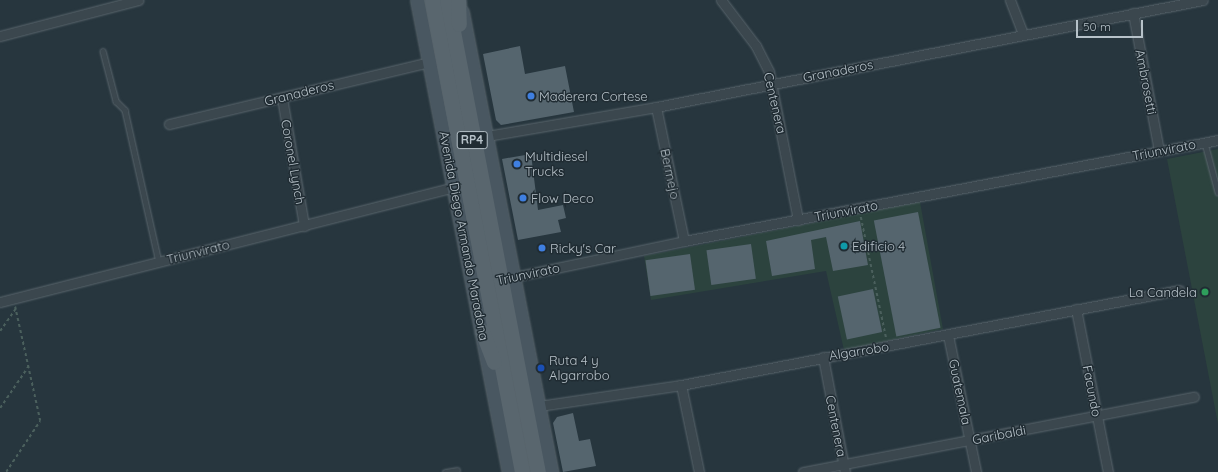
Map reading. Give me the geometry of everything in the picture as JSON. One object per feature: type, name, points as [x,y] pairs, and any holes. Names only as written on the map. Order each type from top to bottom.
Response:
[{"type":"main road","name":"Avenida Diego Armando Maradona","points":[[432,0],[469,161],[493,281],[509,403],[522,472]]},
{"type":"main road","name":"Avenida Diego Armando Maradona","points":[[447,0],[464,97],[479,137],[461,186],[493,281],[532,407],[538,472]]},
{"type":"main road","points":[[459,0],[464,97]]},
{"type":"main road","points":[[482,331],[509,403]]},
{"type":"street","points":[[0,36],[119,2],[138,0]]},
{"type":"street","name":"Avenida Diego Armando Maradona","points":[[417,0],[429,62],[461,186]]},
{"type":"street","name":"Avenida Diego Armando Maradona","points":[[459,0],[479,137],[493,281],[482,331],[509,472]]},
{"type":"street","name":"Centenera","points":[[721,0],[756,46],[773,84],[798,220]]},
{"type":"street","points":[[1010,0],[1023,34]]},
{"type":"street","name":"Granaderos","points":[[479,137],[656,107],[1203,0]]},
{"type":"street","name":"Ambrosetti","points":[[1134,13],[1159,151]]},
{"type":"street","name":"Granaderos","points":[[169,124],[429,62]]},
{"type":"street","name":"Coronel Lynch","points":[[282,98],[304,226]]},
{"type":"street","name":"Bermejo","points":[[656,107],[684,241]]},
{"type":"street","name":"Triunvirato","points":[[493,281],[684,241],[1218,140]]},
{"type":"street","name":"Triunvirato","points":[[0,302],[15,303],[159,262],[461,186]]},
{"type":"street","name":"Algarrobo","points":[[532,407],[681,385],[823,357],[888,347],[1179,290]]},
{"type":"street","name":"Facundo","points":[[1076,309],[1108,472]]},
{"type":"street","name":"Guatemala","points":[[948,335],[976,472]]},
{"type":"street","name":"Centenera","points":[[823,357],[844,469]]},
{"type":"street","points":[[681,385],[699,472]]},
{"type":"street","name":"Garibaldi","points":[[804,472],[844,469],[970,441],[1194,397]]},
{"type":"street","name":"Avenida Diego Armando Maradona","points":[[532,407],[550,472]]},
{"type":"lane","points":[[103,51],[116,102],[125,110],[159,262]]},
{"type":"lane","points":[[1205,143],[1218,192]]},
{"type":"lane","points":[[446,472],[457,470]]},
{"type":"path","points":[[859,208],[888,347]]},
{"type":"path","points":[[0,331],[15,303]]},
{"type":"path","points":[[6,472],[40,421],[15,303]]},
{"type":"path","points":[[0,408],[28,367]]},
{"type":"green space","name":"La Candela","points":[[1218,149],[1218,424],[1167,159]]},
{"type":"green space","points":[[920,202],[943,329],[844,350],[826,271],[651,300],[644,256]]},
{"type":"building","name":"Maderera Cortese","points":[[520,46],[525,74],[565,66],[574,112],[501,125],[496,120],[483,54]]},
{"type":"building","points":[[531,154],[538,210],[563,205],[566,218],[558,220],[561,232],[518,240],[502,159]]},
{"type":"building","points":[[918,212],[941,328],[896,336],[874,221]]},
{"type":"building","points":[[860,221],[868,265],[833,271],[826,237],[811,240],[815,269],[772,276],[766,241]]},
{"type":"building","points":[[751,244],[756,279],[711,285],[706,250]]},
{"type":"building","points":[[690,254],[695,290],[650,296],[645,260]]},
{"type":"building","points":[[873,289],[882,332],[847,340],[838,296]]},
{"type":"building","points":[[573,413],[579,441],[590,439],[596,466],[563,472],[553,423],[557,417]]},
{"type":"place","name":"Maderera Cortese","points":[[531,96]]},
{"type":"place","name":"Multidiesel Trucks","points":[[517,164]]},
{"type":"place","name":"Flow Deco","points":[[523,198]]},
{"type":"place","name":"Edificio 4","points":[[844,246]]},
{"type":"place","name":"Ricky's Car","points":[[542,248]]},
{"type":"place","name":"La Candela","points":[[1205,292]]},
{"type":"place","name":"Ruta 4 y Algarrobo","points":[[541,368]]}]
